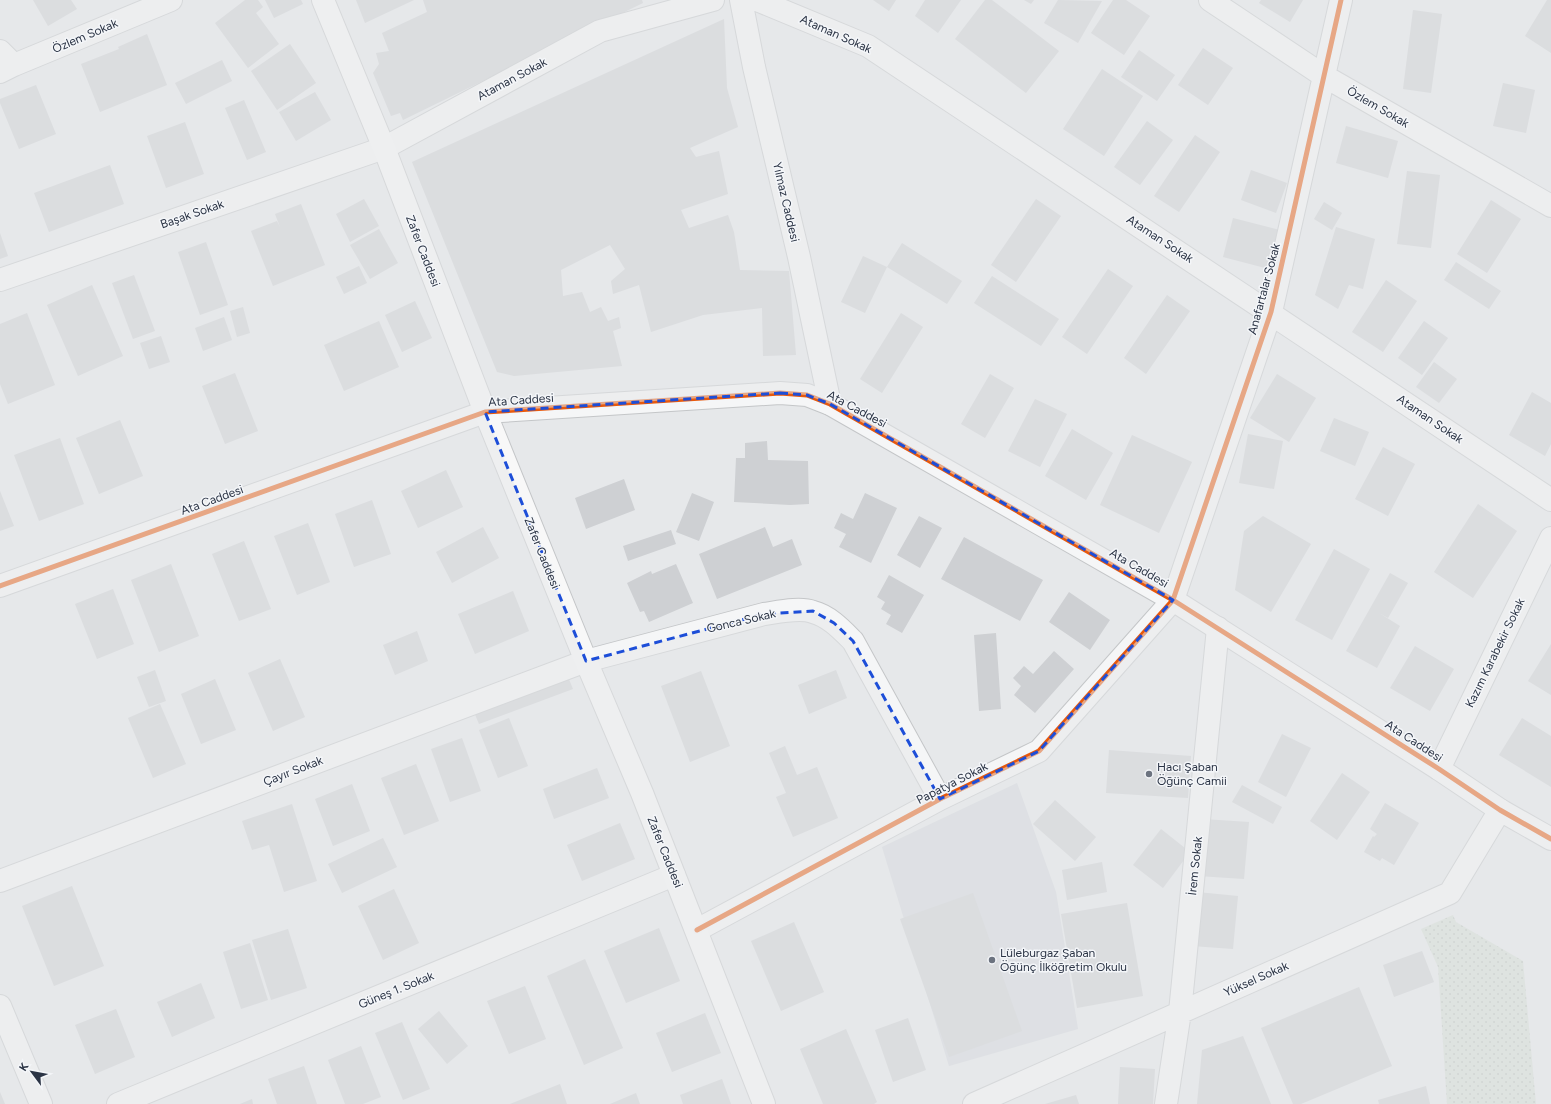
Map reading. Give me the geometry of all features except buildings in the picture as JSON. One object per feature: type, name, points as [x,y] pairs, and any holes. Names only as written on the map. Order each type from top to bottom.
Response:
[{"type":"main road","name":"Zafer Caddesi","points":[[323,0],[384,148],[485,412],[586,662],[642,793],[764,1104]]},
{"type":"street","name":"Özlem Sokak","points":[[5,63],[171,0]]},
{"type":"street","name":"Ataman Sokak","points":[[384,148],[600,31],[713,0]]},
{"type":"street","name":"Yılmaz Caddesi","points":[[741,0],[754,67],[799,257],[830,404]]},
{"type":"street","name":"Ataman Sokak","points":[[758,0],[868,46],[1271,312],[1551,500]]},
{"type":"street","name":"Özlem Sokak","points":[[1210,0],[1324,76],[1550,206]]},
{"type":"street","name":"Anafartalar Sokak","points":[[1173,600],[1271,312],[1341,0]]},
{"type":"street","name":"Başak Sokak","points":[[0,280],[384,148]]},
{"type":"street","name":"Ata Caddesi","points":[[0,586],[485,412],[780,393],[807,395],[830,404],[1173,600],[1439,769],[1500,810],[1551,839]]},
{"type":"street","name":"Kazım Karabekir Sokak","points":[[1439,769],[1551,538]]},
{"type":"street","name":"Papatya Sokak","points":[[696,930],[940,799],[1039,751],[1173,600]]},
{"type":"street","name":"Gonca Sokak","points":[[586,662],[764,614],[790,610],[813,612],[834,623],[853,641],[940,799]]},
{"type":"street","name":"İrem Sokak","points":[[1166,1104],[1180,1012],[1218,628]]},
{"type":"street","name":"Çayır Sokak","points":[[0,881],[586,662]]},
{"type":"street","name":"Yüksel Sokak","points":[[974,1104],[1450,893],[1500,810]]},
{"type":"street","name":"Güneş 1. Sokak","points":[[118,1104],[674,875]]},
{"type":"street","points":[[0,1006],[41,1104]]},
{"type":"highlighted area","points":[[780,393],[807,395],[830,404],[1173,600],[1039,751],[940,799],[853,641],[834,623],[813,611],[764,614],[586,661],[485,412]]},
{"type":"shaded area","name":"Lüleburgaz Şaban Öğünç İlköğretim Okulu","points":[[1017,783],[1056,892],[1078,1029],[949,1066],[882,847]]},
{"type":"shaded area","points":[[1453,915],[1456,922],[1523,961],[1536,1104],[1447,1104],[1438,967],[1421,929]]},
{"type":"cycle path","points":[[697,930],[940,799],[1039,751],[1173,600],[1271,312],[1341,0]]},
{"type":"cycle path","points":[[0,586],[485,412],[780,393],[807,395],[830,404],[1173,600],[1439,769],[1500,810],[1551,839]]},
{"type":"place","name":"Hacı Şaban Öğünç Camii","points":[[1149,774]]},
{"type":"place","name":"Lüleburgaz Şaban Öğünç İlköğretim Okulu","points":[[992,960]]}]
